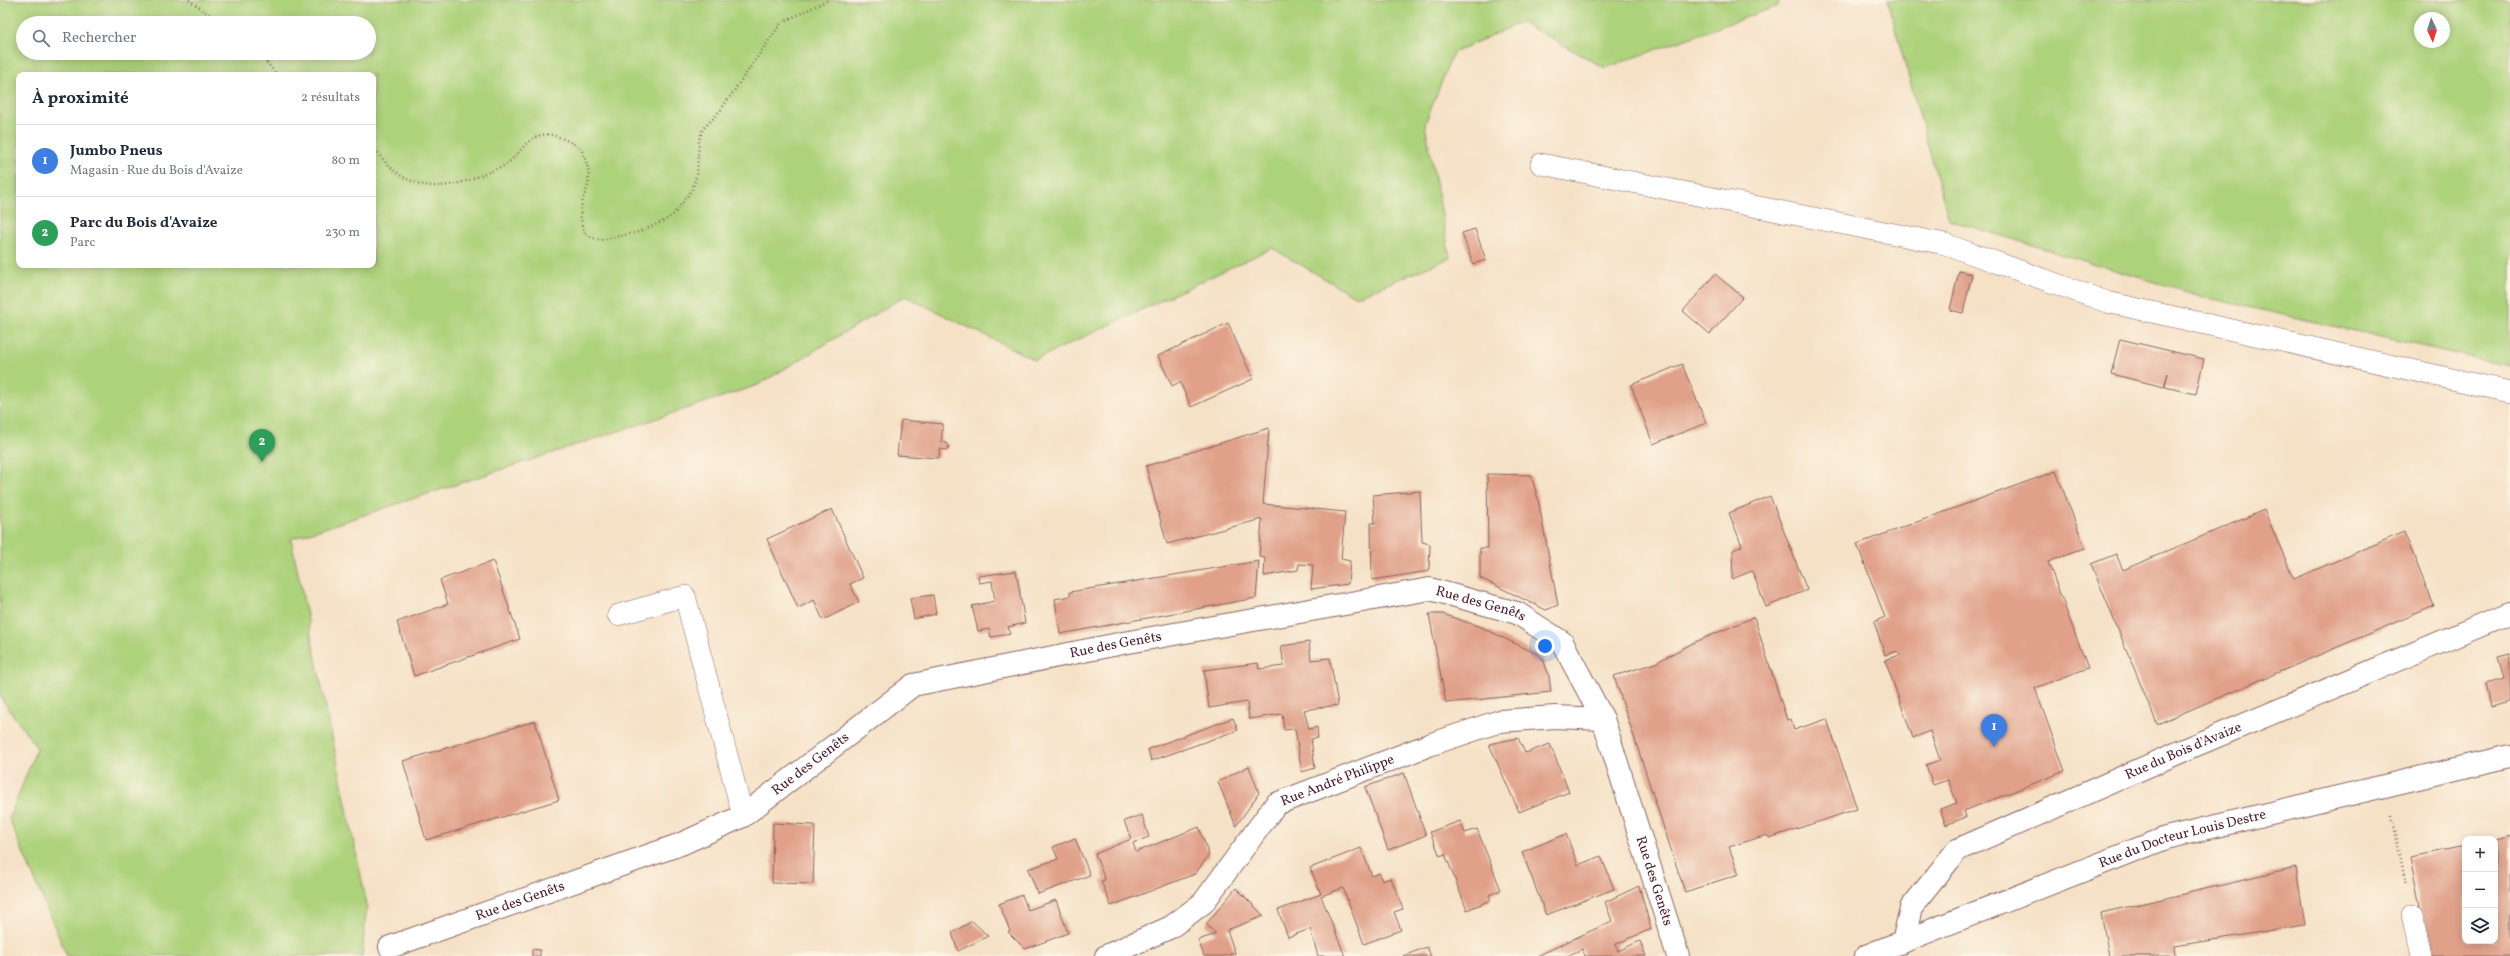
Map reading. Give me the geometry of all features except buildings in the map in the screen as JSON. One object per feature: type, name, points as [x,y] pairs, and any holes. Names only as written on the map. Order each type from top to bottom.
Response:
[{"type":"street","name":"Rue des Genêts","points":[[390,947],[681,844],[743,816],[912,685],[1123,643],[1430,588],[1516,613],[1562,642],[1602,719],[1678,956]]},
{"type":"street","name":"Rue du Bois d'Avaize","points":[[1903,942],[1911,908],[1957,850],[2188,748],[2510,613]]},
{"type":"street","name":"Rue André Philippe","points":[[1106,956],[1171,927],[1203,903],[1276,804],[1429,744],[1500,721],[1555,717],[1602,719]]},
{"type":"street","name":"Rue du Docteur Louis Destre","points":[[1866,956],[2166,838],[2510,756]]},
{"type":"lane","points":[[1541,164],[1945,244],[2107,302],[2510,392]]},
{"type":"lane","points":[[618,615],[684,596],[743,816]]},
{"type":"lane","points":[[2412,915],[2420,956]]},
{"type":"path","points":[[189,0],[211,16]]},
{"type":"path","points":[[376,149],[399,175],[419,184],[441,187],[470,180],[508,163],[530,139],[543,135],[558,136],[581,148],[588,170],[588,183],[580,206],[580,221],[586,236],[601,240],[638,232],[660,223],[674,214],[684,204],[692,190],[697,174],[699,140],[703,129],[720,111],[781,23],[828,0]]},
{"type":"path","points":[[265,60],[275,72]]},
{"type":"path","points":[[2387,786],[2412,915]]},
{"type":"green space","points":[[0,0],[1779,0],[1778,6],[1605,68],[1521,22],[1453,53],[1425,124],[1450,258],[1356,297],[1272,248],[1035,360],[905,296],[758,385],[291,539],[367,905],[362,956],[67,956],[9,819],[37,748],[0,697]]},
{"type":"green space","points":[[1887,0],[2510,0],[2510,366],[2204,297],[1949,220]]},
{"type":"place","name":"Parc du Bois d'Avaize","points":[[262,462]]},
{"type":"place","name":"Jumbo Pneus","points":[[1994,747]]}]
